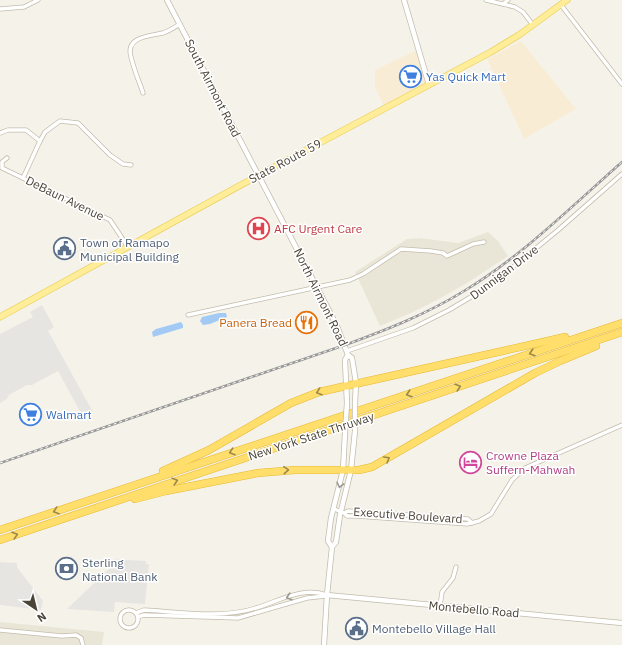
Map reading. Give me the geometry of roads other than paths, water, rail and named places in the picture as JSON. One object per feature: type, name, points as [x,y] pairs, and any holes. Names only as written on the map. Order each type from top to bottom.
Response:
[{"type":"highway","points":[[69,507],[194,457],[222,443],[299,399],[328,389],[555,340],[622,322]]},
{"type":"highway","name":"New York State Thruway","points":[[0,530],[622,322]]},
{"type":"highway","name":"New York State Thruway","points":[[0,540],[622,332]]},
{"type":"highway","points":[[72,516],[166,491],[258,473],[295,470],[366,469],[379,464],[535,373],[574,355],[622,336]]},
{"type":"main road","name":"State Route 59","points":[[0,317],[259,175],[491,52],[533,25],[567,0]]},
{"type":"street","points":[[0,9],[24,7],[38,0]]},
{"type":"street","name":"South Airmont Road","points":[[167,0],[259,175]]},
{"type":"street","points":[[404,0],[429,84]]},
{"type":"street","points":[[486,0],[515,7],[523,12],[533,25]]},
{"type":"street","points":[[503,4],[508,0]]},
{"type":"street","points":[[561,5],[622,84]]},
{"type":"street","points":[[143,93],[130,57],[131,48],[143,37],[163,33],[180,24]]},
{"type":"street","points":[[23,178],[45,132],[60,121],[78,123],[110,155],[123,164],[131,165]]},
{"type":"street","points":[[0,133],[8,130],[26,130],[40,141]]},
{"type":"street","name":"DeBaun Avenue","points":[[7,158],[2,162],[2,168],[110,220],[128,247]]},
{"type":"street","name":"Dunnigan Drive","points":[[348,353],[413,328],[449,310],[491,284],[622,174]]},
{"type":"street","name":"North Airmont Road","points":[[259,175],[337,326],[348,353],[352,358],[356,383],[355,431],[347,470],[343,512],[336,542],[332,547],[324,645]]},
{"type":"street","points":[[188,315],[350,280],[363,274],[401,249],[431,251],[443,253],[447,256],[473,244],[484,242]]},
{"type":"street","name":"North Airmont Road","points":[[332,547],[328,541],[331,518],[347,470],[346,433],[348,403],[345,360],[348,353]]},
{"type":"street","name":"Executive Boulevard","points":[[334,510],[343,512],[347,516],[467,524],[483,520],[491,514],[512,480],[525,468],[622,425]]},
{"type":"street","points":[[440,606],[442,592],[453,578],[456,567]]},
{"type":"street","points":[[178,614],[238,613],[272,605],[307,592],[319,592],[327,596]]},
{"type":"street","name":"Montebello Road","points":[[327,596],[622,623]]},
{"type":"street","points":[[137,615],[144,610],[238,618],[259,613],[272,605]]},
{"type":"street","points":[[130,610],[137,615],[137,622],[133,627],[124,628],[120,623],[120,616],[124,611],[130,610]]},
{"type":"street","points":[[238,613],[238,618]]},
{"type":"street","points":[[0,630],[62,636],[76,634],[82,638],[83,645]]},
{"type":"water","points":[[226,313],[227,317],[210,324],[203,325],[200,321],[202,317]]},
{"type":"water","points":[[181,322],[183,328],[153,337],[152,332],[156,329]]},
{"type":"railway","points":[[0,463],[345,345],[421,314],[464,291],[526,247],[622,162]]},
{"type":"place","name":"Yas Quick Mart","points":[[410,76]]},
{"type":"place","name":"AFC Urgent Care","points":[[258,228]]},
{"type":"place","name":"Town of Ramapo Municipal Building","points":[[64,249]]},
{"type":"place","name":"Panera Bread","points":[[307,322]]},
{"type":"place","name":"Walmart","points":[[31,414]]},
{"type":"place","name":"Crowne Plaza Suffern-Mahwah","points":[[470,462]]},
{"type":"place","name":"Sterling National Bank","points":[[67,569]]},
{"type":"place","name":"Montebello Village Hall","points":[[356,628]]}]
